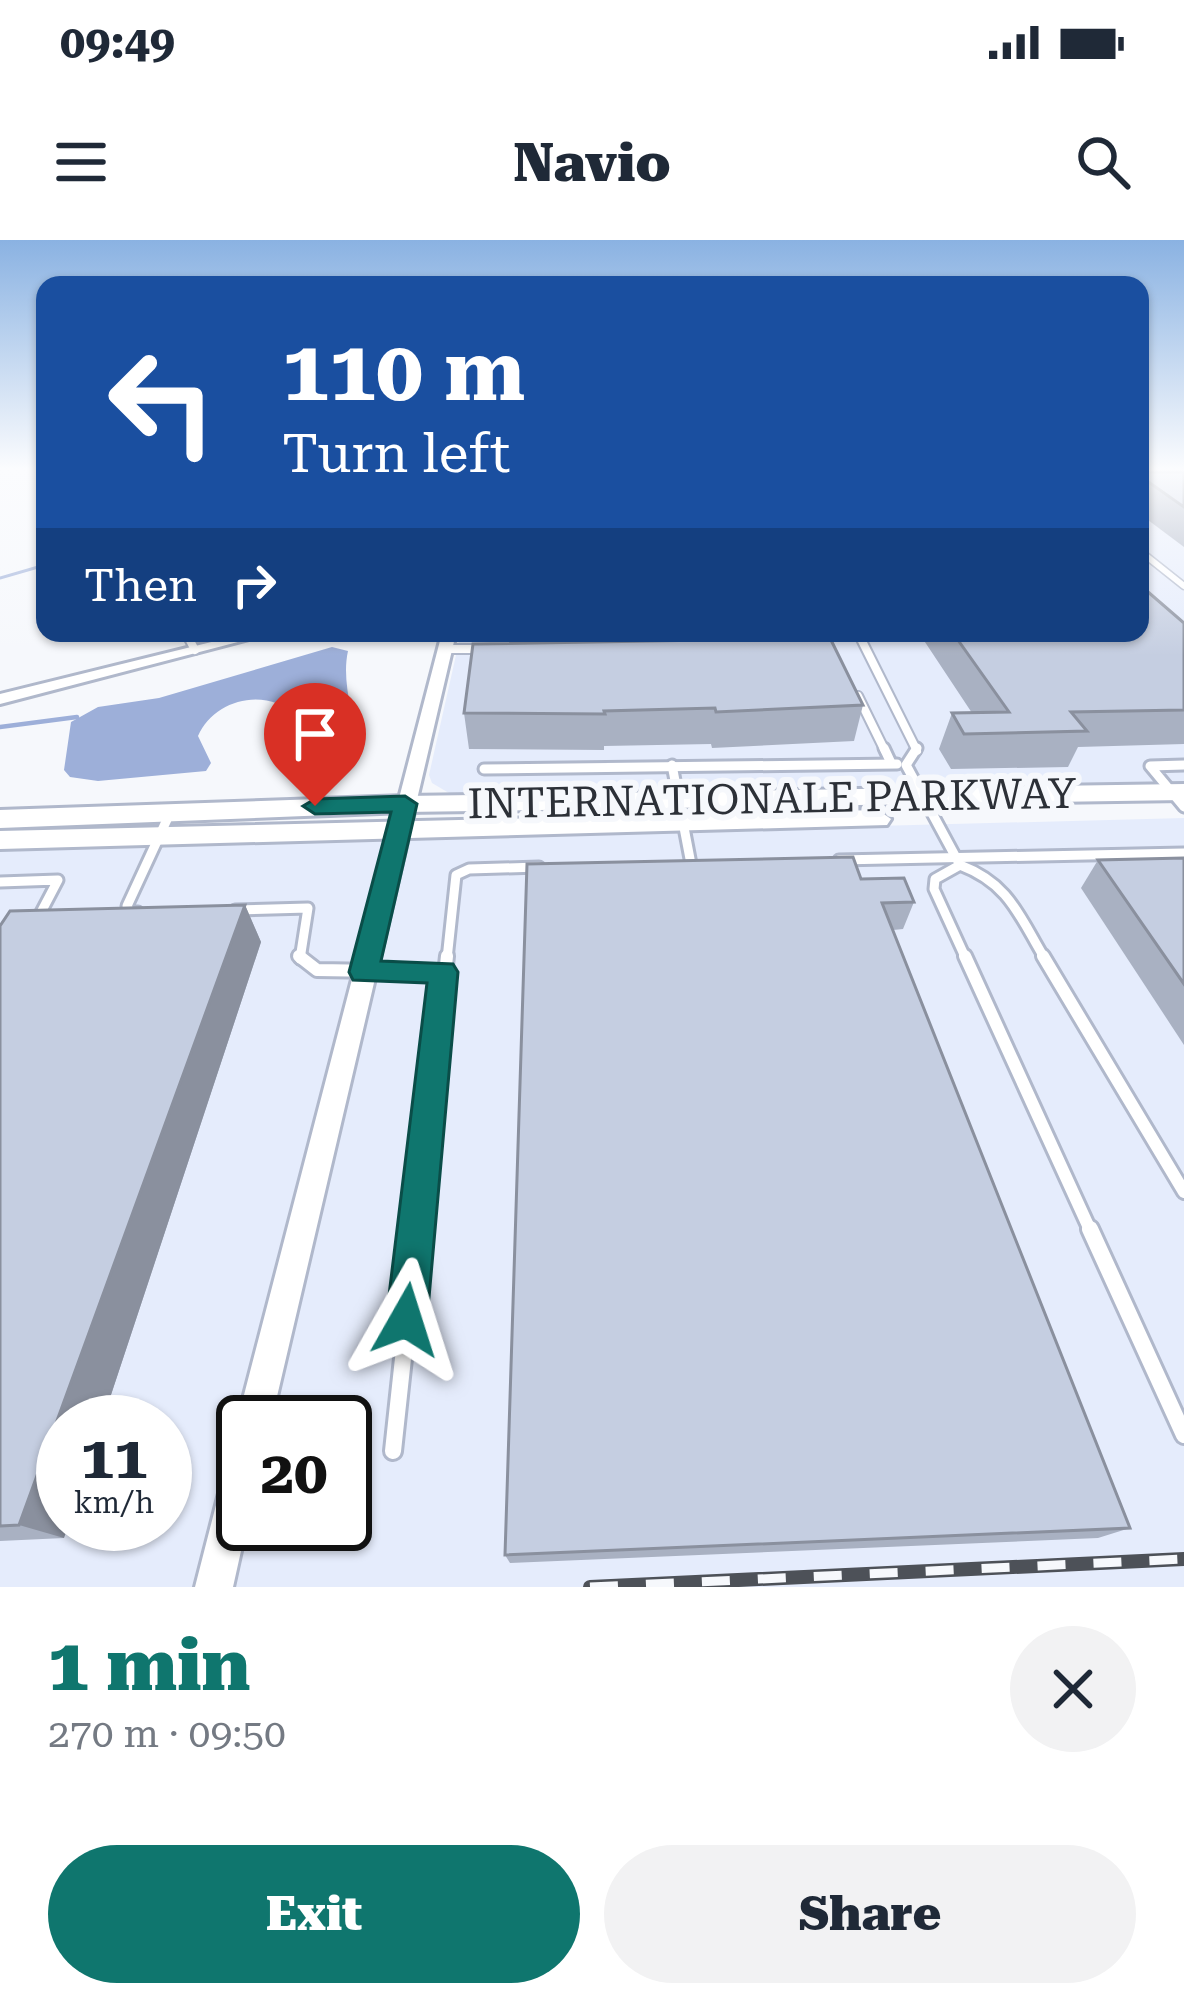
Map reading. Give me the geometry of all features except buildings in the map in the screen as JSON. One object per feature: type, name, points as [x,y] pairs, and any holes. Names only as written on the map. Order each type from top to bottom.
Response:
[{"type":"street","points":[[0,699],[224,642]]},
{"type":"street","points":[[261,1395],[447,642]]},
{"type":"street","name":"INTERNATIONALE PARKWAY","points":[[6,834],[402,817],[1181,801]]},
{"type":"street","points":[[214,1587],[223,1551]]},
{"type":"lane","points":[[1149,558],[1184,586]]},
{"type":"lane","points":[[191,642],[195,650]]},
{"type":"lane","points":[[453,642],[492,649]]},
{"type":"lane","points":[[863,642],[918,749],[906,765]]},
{"type":"lane","points":[[850,679],[891,763]]},
{"type":"lane","points":[[484,769],[906,765]]},
{"type":"lane","points":[[906,765],[958,861],[1002,887],[1184,1192]]},
{"type":"lane","points":[[672,766],[691,864]]},
{"type":"lane","points":[[1181,801],[1150,766],[1184,766]]},
{"type":"lane","points":[[152,912],[130,912],[127,906],[165,824]]},
{"type":"lane","points":[[823,860],[958,861],[1184,853]]},
{"type":"lane","points":[[958,861],[935,878],[934,889],[1184,1436]]},
{"type":"lane","points":[[668,864],[712,863]]},
{"type":"lane","points":[[393,1451],[456,875],[469,869],[557,867]]},
{"type":"lane","points":[[0,898],[5,882],[58,880],[35,924]]},
{"type":"lane","points":[[219,910],[308,908],[298,945],[300,960],[317,970],[443,972]]},
{"type":"shaded area","points":[[1149,531],[1184,531],[1184,787],[454,796],[432,783],[429,775],[459,642],[1149,642]]},
{"type":"shaded area","points":[[1184,818],[1184,1587],[0,1587],[0,849]]},
{"type":"water","points":[[332,647],[348,651],[346,678],[355,746],[354,760],[328,772],[290,771],[284,766],[298,736],[297,716],[271,701],[256,699],[228,706],[206,723],[198,736],[211,763],[206,771],[98,781],[70,777],[64,770],[71,722],[98,707],[159,698]]},
{"type":"waterway","points":[[0,578],[36,568]]},
{"type":"waterway","points":[[0,727],[77,717]]},
{"type":"railway","points":[[590,1587],[1184,1559]]},
{"type":"route","points":[[315,806],[405,804],[363,972],[443,972],[406,1320]]}]
